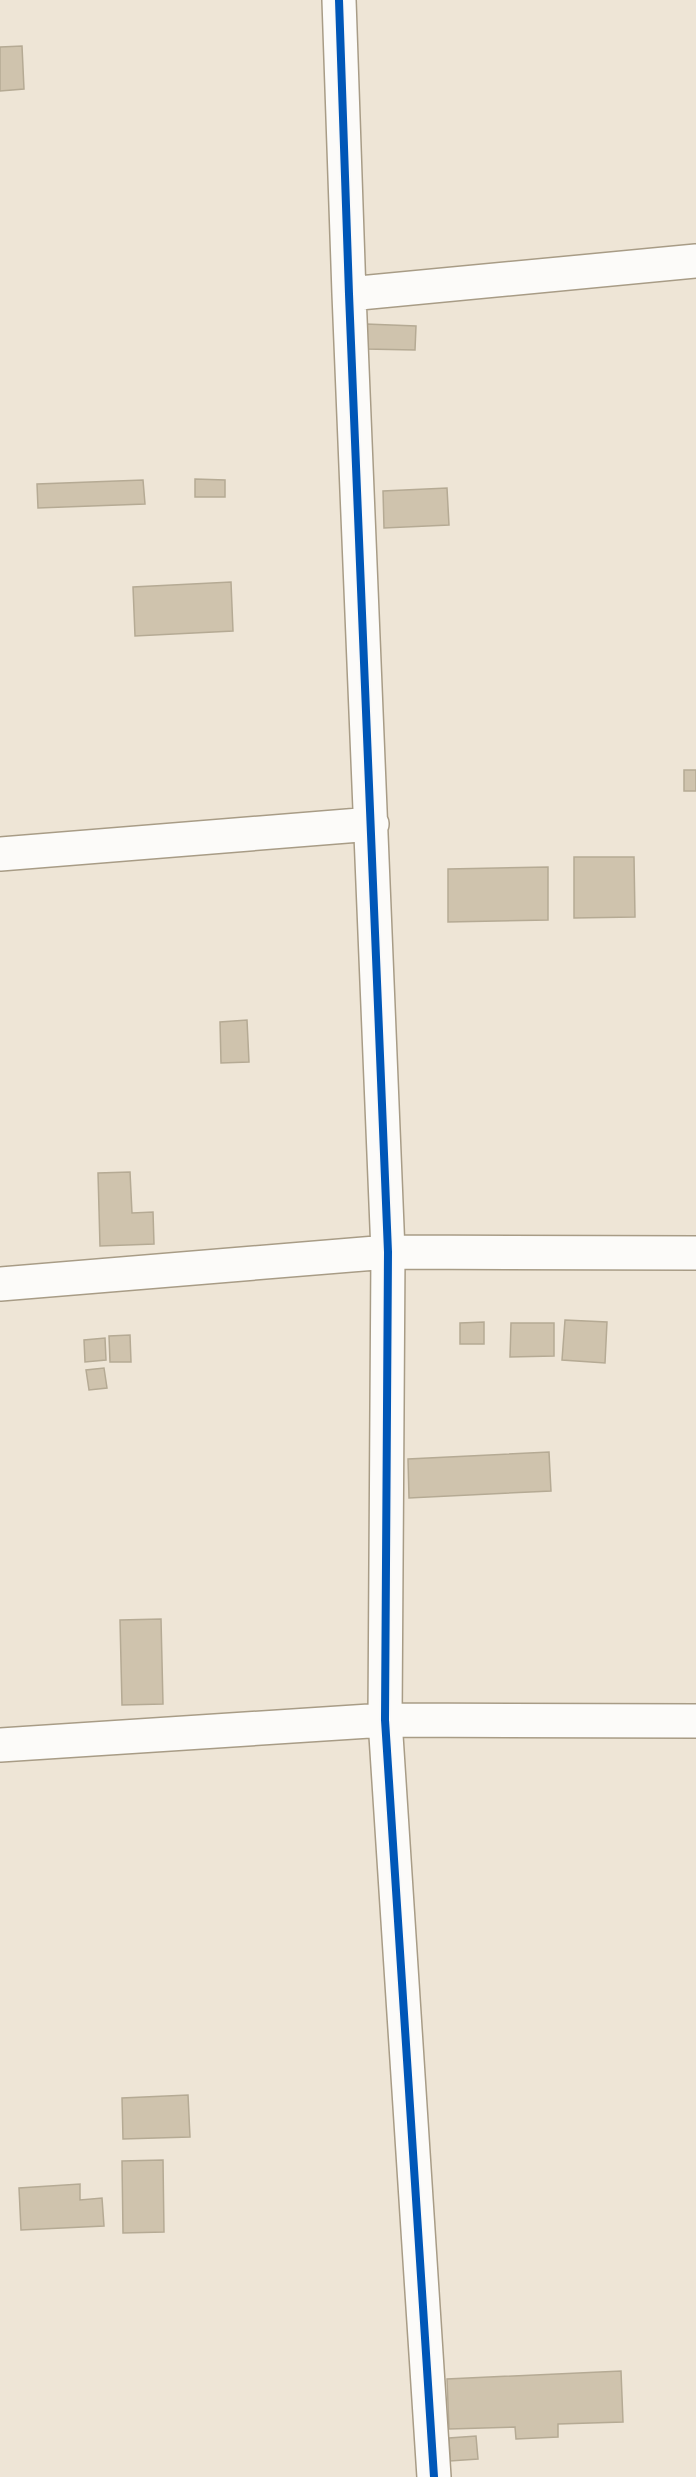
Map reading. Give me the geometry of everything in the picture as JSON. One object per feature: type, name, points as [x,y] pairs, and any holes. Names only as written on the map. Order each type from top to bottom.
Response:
[{"type":"street","points":[[339,0],[388,1252],[385,1720],[434,2477]]},
{"type":"street","points":[[349,294],[696,261]]},
{"type":"street","points":[[0,854],[372,824]]},
{"type":"street","points":[[0,1284],[388,1252],[696,1253]]},
{"type":"street","points":[[0,1745],[385,1720],[696,1721]]},
{"type":"building","points":[[22,46],[24,89],[0,91],[0,47]]},
{"type":"building","points":[[366,324],[416,326],[415,350],[365,349]]},
{"type":"building","points":[[195,479],[225,480],[225,497],[195,497]]},
{"type":"building","points":[[143,480],[145,504],[38,508],[37,484]]},
{"type":"building","points":[[447,488],[449,525],[384,528],[383,491]]},
{"type":"building","points":[[231,582],[233,631],[135,636],[133,587]]},
{"type":"building","points":[[684,770],[696,770],[696,791],[684,791]]},
{"type":"building","points":[[574,857],[634,857],[635,917],[574,918]]},
{"type":"building","points":[[548,867],[548,920],[448,922],[448,869]]},
{"type":"building","points":[[247,1020],[249,1062],[221,1063],[220,1022]]},
{"type":"building","points":[[130,1172],[132,1213],[153,1212],[154,1244],[100,1246],[98,1173]]},
{"type":"building","points":[[565,1320],[607,1322],[605,1363],[562,1360]]},
{"type":"building","points":[[484,1322],[484,1344],[460,1344],[460,1323]]},
{"type":"building","points":[[511,1323],[554,1323],[554,1356],[510,1357]]},
{"type":"building","points":[[130,1335],[131,1362],[110,1362],[109,1336]]},
{"type":"building","points":[[105,1338],[106,1360],[85,1362],[84,1340]]},
{"type":"building","points":[[104,1368],[107,1388],[89,1390],[86,1370]]},
{"type":"building","points":[[549,1452],[551,1491],[409,1498],[408,1459]]},
{"type":"building","points":[[161,1619],[163,1704],[122,1705],[120,1620]]},
{"type":"building","points":[[188,2095],[190,2137],[123,2139],[122,2098]]},
{"type":"building","points":[[163,2160],[164,2232],[123,2233],[122,2161]]},
{"type":"building","points":[[80,2184],[80,2200],[102,2198],[104,2226],[21,2230],[19,2188]]},
{"type":"building","points":[[621,2371],[623,2422],[558,2424],[558,2437],[516,2439],[515,2427],[449,2429],[447,2379]]},
{"type":"building","points":[[476,2436],[478,2459],[450,2461],[449,2438]]},
{"type":"cycle path","points":[[339,0],[388,1252],[385,1720],[434,2477]]}]
